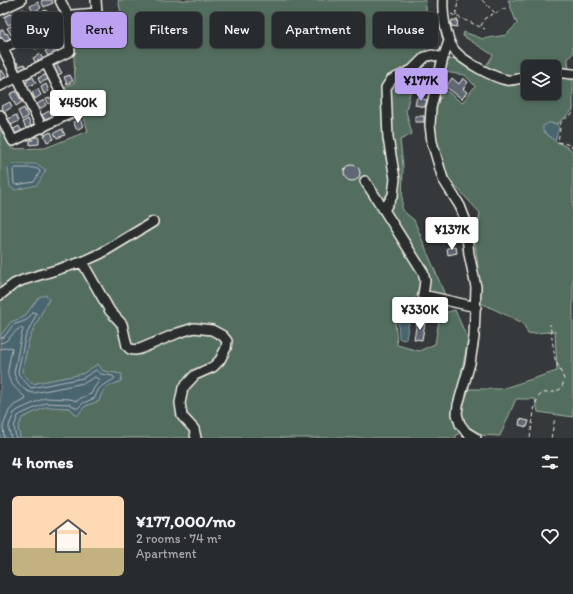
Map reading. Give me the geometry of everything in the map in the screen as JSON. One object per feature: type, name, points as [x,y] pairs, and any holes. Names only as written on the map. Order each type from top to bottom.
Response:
[{"type":"street","points":[[0,10],[19,0]]},
{"type":"street","points":[[0,86],[70,51],[68,16],[60,0]]},
{"type":"street","points":[[42,128],[1,46],[68,16],[97,13],[96,0]]},
{"type":"street","points":[[443,0],[443,13],[449,41],[455,51],[469,63],[492,75],[506,80],[521,78]]},
{"type":"street","points":[[449,41],[443,58],[431,108],[430,131],[443,180],[460,206],[465,218],[476,287],[474,337],[470,363],[458,405],[457,414],[460,424],[466,432],[476,438]]},
{"type":"street","points":[[384,210],[393,195],[395,179],[388,138],[386,88],[391,80],[412,70],[425,57],[432,55],[443,58]]},
{"type":"street","points":[[0,115],[13,141],[71,113],[46,63]]},
{"type":"street","points":[[561,73],[573,74]]},
{"type":"street","points":[[365,181],[423,272],[425,281],[423,295],[476,307]]},
{"type":"street","points":[[0,295],[14,284],[23,280],[82,262],[100,254],[153,222]]},
{"type":"street","points":[[82,262],[110,311],[122,324],[127,346],[130,350],[140,349],[194,328],[212,330],[223,336],[227,341],[226,348],[220,360],[213,367],[195,375],[183,388],[180,403],[182,416],[194,429],[196,438]]},
{"type":"path","points":[[456,15],[458,0]]},
{"type":"path","points":[[482,0],[495,14]]},
{"type":"path","points":[[480,26],[485,18],[508,7]]},
{"type":"path","points":[[443,13],[448,12],[485,29]]},
{"type":"path","points":[[573,113],[561,122],[558,142],[571,146],[573,149]]},
{"type":"path","points":[[530,438],[535,405],[539,396],[543,393],[555,392],[562,388],[564,379],[555,358],[550,324]]},
{"type":"path","points":[[550,438],[555,418]]},
{"type":"green space","points":[[118,0],[425,0],[427,12],[373,12],[373,48],[427,48],[417,61],[406,111],[412,134],[400,140],[403,166],[402,210],[414,220],[445,295],[418,295],[404,308],[395,319],[397,345],[419,351],[435,344],[440,314],[455,310],[468,340],[458,389],[501,389],[557,371],[555,331],[528,334],[523,323],[483,304],[479,304],[480,283],[475,242],[480,213],[446,176],[434,130],[437,99],[441,98],[444,89],[462,103],[475,86],[465,75],[444,72],[447,60],[457,59],[481,74],[493,55],[463,36],[464,32],[483,39],[506,35],[517,24],[508,0],[573,0],[573,53],[568,59],[569,77],[573,78],[573,110],[557,124],[549,123],[555,141],[569,148],[573,152],[573,417],[538,412],[535,399],[516,399],[500,436],[479,435],[467,425],[456,436],[456,438],[20,438],[18,428],[22,418],[46,407],[70,408],[77,416],[85,406],[99,401],[102,392],[107,388],[121,381],[121,374],[103,371],[98,364],[82,374],[32,384],[22,372],[29,339],[49,299],[39,297],[24,317],[11,322],[0,336],[0,126],[12,149],[45,148],[88,131],[81,109],[75,112],[64,88],[75,82],[73,48],[127,48],[127,12],[121,12]]},
{"type":"water","points":[[549,123],[557,124],[559,128],[555,141],[543,131],[543,126]]},
{"type":"water","points":[[12,164],[37,164],[46,170],[37,185],[15,190],[10,187],[8,168]]},
{"type":"water","points":[[46,295],[49,299],[29,339],[22,372],[32,384],[82,374],[98,364],[103,371],[122,374],[121,381],[107,388],[102,392],[99,401],[85,406],[77,416],[70,408],[46,407],[22,418],[18,428],[20,438],[0,438],[0,336],[11,322],[24,317],[39,297]]},
{"type":"water","points":[[403,312],[408,313],[409,321],[406,339],[403,340],[399,338],[398,319]]},
{"type":"building","points":[[52,0],[53,3],[44,7],[41,1]]},
{"type":"building","points":[[38,2],[41,8],[33,12],[30,6]]},
{"type":"building","points":[[24,9],[26,12],[18,12]]},
{"type":"building","points":[[12,13],[12,23],[8,25],[4,17]]},
{"type":"building","points":[[452,20],[458,20],[457,27],[451,26]]},
{"type":"building","points":[[12,25],[12,35],[11,35],[7,28]]},
{"type":"building","points":[[3,29],[5,34],[7,33],[10,39],[4,42],[0,35],[0,31]]},
{"type":"building","points":[[63,47],[64,49],[58,52],[56,48]]},
{"type":"building","points":[[52,48],[55,53],[48,56],[45,51]]},
{"type":"building","points":[[40,54],[43,59],[36,63],[33,58]]},
{"type":"building","points":[[17,62],[19,66],[24,64],[27,68],[18,72],[14,64]]},
{"type":"building","points":[[57,64],[62,73],[56,76],[52,67]]},
{"type":"building","points":[[2,70],[7,78],[1,81],[0,71]]},
{"type":"building","points":[[47,74],[49,79],[40,83],[38,78]]},
{"type":"building","points":[[70,75],[73,81],[67,84],[64,77]]},
{"type":"building","points":[[420,76],[427,77],[425,86],[418,85]]},
{"type":"building","points":[[33,77],[36,83],[27,87],[25,83]]},
{"type":"building","points":[[452,78],[459,84],[463,78],[468,82],[463,89],[467,92],[462,99],[446,87]]},
{"type":"building","points":[[46,84],[49,91],[44,94],[41,87]]},
{"type":"building","points":[[38,89],[41,95],[35,99],[32,92]]},
{"type":"building","points":[[16,91],[22,102],[16,106],[10,94]]},
{"type":"building","points":[[55,97],[58,102],[53,104],[49,104],[46,99],[50,99]]},
{"type":"building","points":[[417,97],[427,100],[425,107],[415,105]]},
{"type":"building","points":[[44,100],[46,105],[40,109],[37,104]]},
{"type":"building","points":[[10,102],[12,107],[4,112],[2,106]]},
{"type":"building","points":[[24,108],[28,117],[22,120],[18,111]]},
{"type":"building","points":[[49,111],[53,117],[45,121],[42,115]]},
{"type":"building","points":[[16,115],[19,121],[11,125],[8,119]]},
{"type":"building","points":[[415,116],[424,116],[424,122],[415,122]]},
{"type":"building","points":[[28,119],[32,128],[27,131],[23,122]]},
{"type":"building","points":[[80,119],[83,126],[77,130],[73,122]]},
{"type":"building","points":[[19,126],[22,132],[15,135],[12,130]]},
{"type":"building","points":[[62,129],[65,135],[57,138],[54,133]]},
{"type":"building","points":[[51,132],[54,139],[47,142],[44,135]]},
{"type":"building","points":[[32,137],[39,137],[39,144],[30,145],[30,140],[33,140]]},
{"type":"building","points":[[349,165],[355,165],[360,170],[358,179],[355,181],[349,181],[344,176],[344,170]]},
{"type":"building","points":[[456,247],[457,253],[448,255],[447,248]]},
{"type":"building","points":[[417,322],[425,323],[422,340],[414,339]]},
{"type":"building","points":[[520,419],[529,421],[527,427],[519,425]]}]
